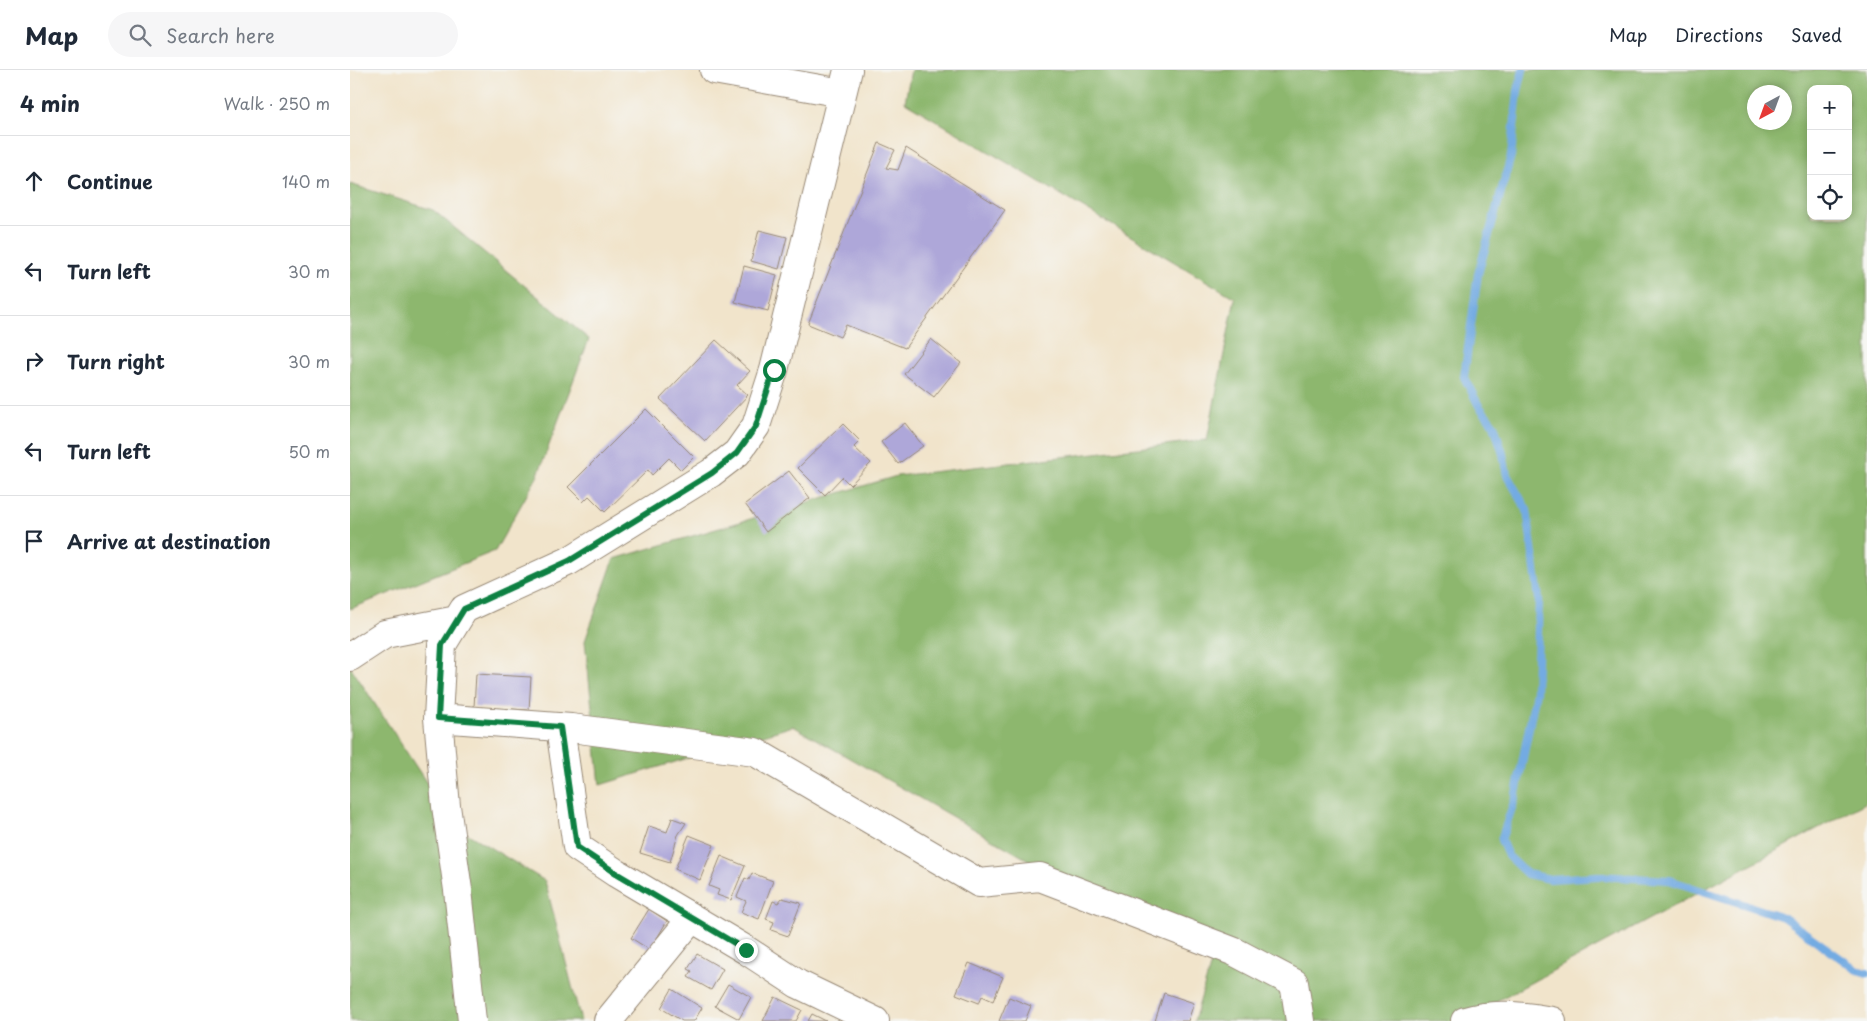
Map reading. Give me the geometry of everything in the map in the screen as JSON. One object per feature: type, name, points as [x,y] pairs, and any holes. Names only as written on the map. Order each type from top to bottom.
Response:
[{"type":"street","points":[[472,1021],[458,890],[446,806],[438,718],[442,645],[464,609],[569,561],[712,473],[737,453],[756,426],[774,370],[845,82],[714,70]]},
{"type":"street","points":[[350,656],[386,634],[457,620]]},
{"type":"street","points":[[438,718],[560,727],[755,752],[979,882],[1040,877],[1235,952],[1294,983],[1300,1021]]},
{"type":"street","points":[[560,727],[577,847],[616,873],[746,950],[798,984],[875,1021]]},
{"type":"street","points":[[608,1021],[692,918]]},
{"type":"street","points":[[1465,1021],[1479,1017],[1520,1015],[1552,1021]]},
{"type":"green space","points":[[911,70],[1867,70],[1867,802],[1491,1004],[1469,1021],[1194,1021],[1211,964],[793,726],[600,785],[585,641],[614,559],[897,476],[1207,440],[1235,298],[905,102]]},
{"type":"green space","points":[[350,184],[433,210],[589,339],[537,477],[495,551],[350,609]]},
{"type":"green space","points":[[350,666],[455,826],[545,881],[581,1021],[350,1021]]},
{"type":"building","points":[[879,143],[895,150],[886,168],[898,170],[906,148],[1005,210],[905,348],[846,325],[840,337],[808,324]]},
{"type":"building","points":[[759,230],[787,237],[779,269],[751,261]]},
{"type":"building","points":[[744,266],[777,275],[768,311],[735,302]]},
{"type":"building","points":[[931,339],[961,363],[934,397],[904,374]]},
{"type":"building","points":[[716,340],[750,371],[737,385],[748,395],[705,441],[660,399]]},
{"type":"building","points":[[646,409],[694,457],[681,470],[669,458],[652,475],[648,470],[605,512],[589,496],[583,502],[568,487]]},
{"type":"building","points":[[905,423],[923,446],[898,464],[881,442]]},
{"type":"building","points":[[843,424],[860,441],[854,447],[871,463],[850,485],[842,477],[825,495],[798,468]]},
{"type":"building","points":[[789,471],[810,498],[766,532],[745,504]]},
{"type":"building","points":[[476,674],[531,677],[529,710],[474,707]]},
{"type":"building","points":[[672,818],[686,823],[678,835],[670,862],[640,853],[649,826],[667,832]]},
{"type":"building","points":[[689,835],[714,845],[700,880],[675,869]]},
{"type":"building","points":[[721,856],[745,866],[731,900],[717,895],[719,890],[709,886]]},
{"type":"building","points":[[752,873],[773,881],[759,919],[741,912],[746,901],[737,897],[745,878],[749,880]]},
{"type":"building","points":[[782,898],[801,903],[788,936],[771,930],[774,922],[766,919],[773,901],[778,903]]},
{"type":"building","points":[[649,909],[667,921],[650,950],[631,938]]},
{"type":"building","points":[[697,954],[723,969],[711,990],[688,977],[692,971],[688,969]]},
{"type":"building","points":[[969,963],[1003,977],[993,1001],[982,996],[979,1003],[956,994]]},
{"type":"building","points":[[728,984],[751,997],[739,1019],[715,1006]]},
{"type":"building","points":[[672,989],[702,1008],[694,1021],[682,1021],[661,1008]]},
{"type":"building","points":[[1164,993],[1194,1003],[1188,1021],[1155,1021]]},
{"type":"building","points":[[775,997],[802,1010],[796,1021],[763,1021]]},
{"type":"building","points":[[1009,997],[1031,1006],[1025,1021],[999,1021]]},
{"type":"building","points":[[812,1014],[826,1021],[808,1021]]},
{"type":"waterway","points":[[1523,70],[1518,91],[1511,156],[1478,274],[1464,377],[1479,406],[1494,425],[1507,475],[1527,510],[1539,599],[1536,692],[1515,799],[1501,840],[1508,856],[1527,874],[1550,879],[1598,876],[1669,880],[1783,917],[1857,970],[1867,973]]},
{"type":"route","points":[[746,950],[616,873],[577,847],[560,727],[438,718],[442,645],[464,609],[569,561],[712,473],[737,453],[756,426],[774,370]]}]
